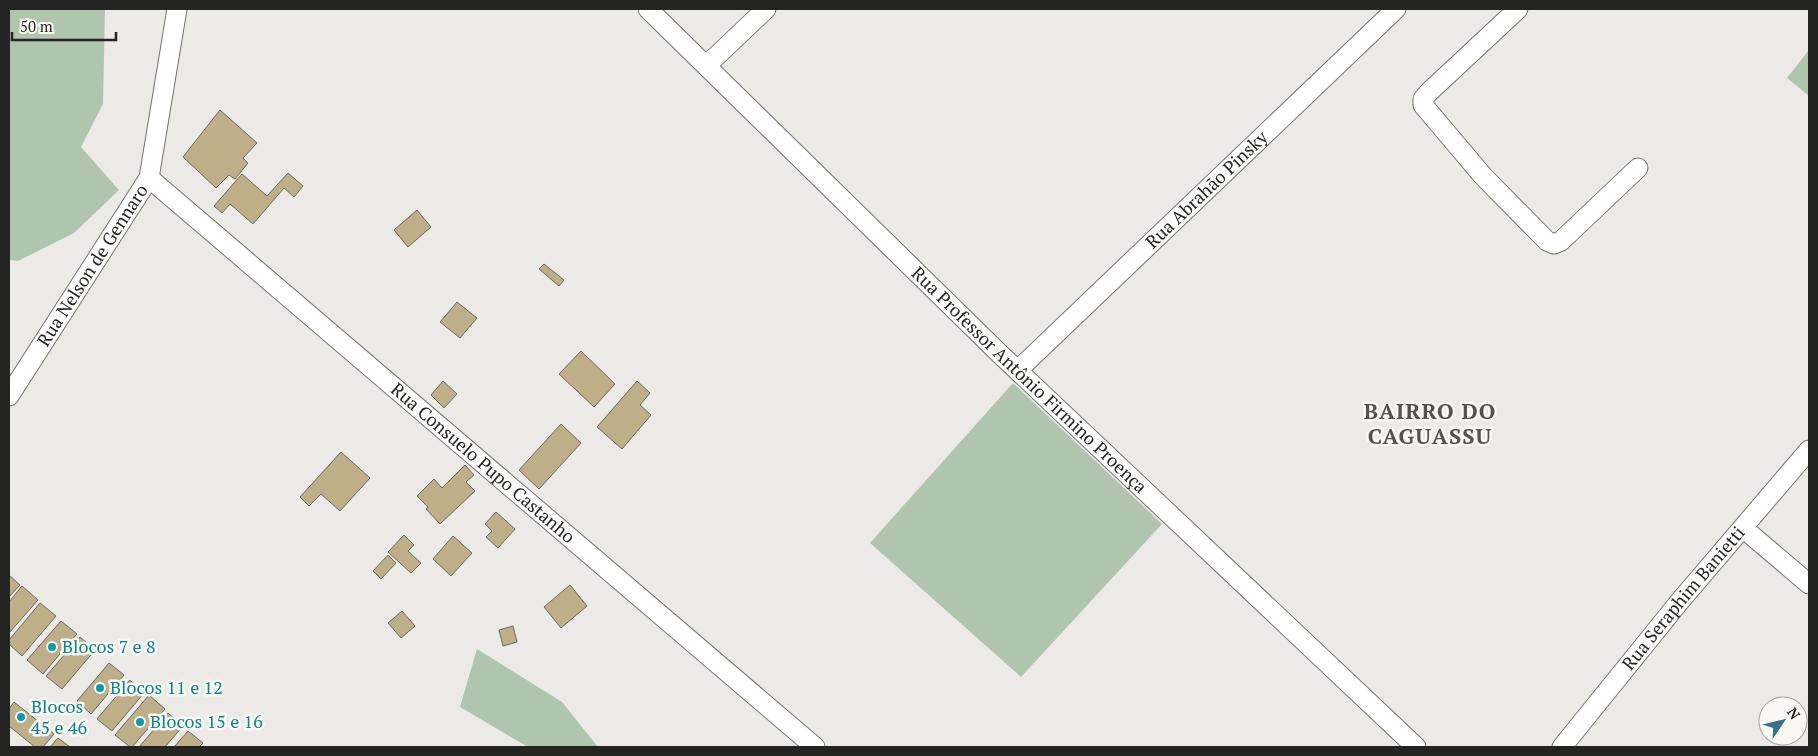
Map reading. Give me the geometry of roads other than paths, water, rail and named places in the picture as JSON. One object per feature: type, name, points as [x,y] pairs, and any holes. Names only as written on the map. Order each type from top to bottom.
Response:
[{"type":"street","name":"Rua Nelson de Gennaro","points":[[9,396],[149,178],[177,9]]},
{"type":"street","name":"Rua Professor Antônio Firmino Proença","points":[[648,9],[1018,370],[1416,747]]},
{"type":"street","points":[[707,66],[766,9]]},
{"type":"street","name":"Rua Abrahão Pinsky","points":[[1018,370],[1396,9]]},
{"type":"street","points":[[1518,9],[1428,92],[1423,99],[1423,105],[1483,176],[1547,241],[1554,244],[1561,242],[1638,168]]},
{"type":"street","name":"Rua Consuelo Pupo Castanho","points":[[149,178],[816,747]]},
{"type":"street","name":"Rua Seraphim Banietti","points":[[1562,747],[1680,601],[1809,450]]},
{"type":"street","points":[[1743,528],[1809,584]]},
{"type":"place","name":"Blocos 7 e 8","points":[[52,647]]},
{"type":"place","name":"Blocos 11 e 12","points":[[100,688]]},
{"type":"place","name":"Blocos 45 e 46","points":[[21,717]]},
{"type":"place","name":"Blocos 15 e 16","points":[[140,722]]},
{"type":"district","name":"BAIRRO DO CAGUASSU","points":[[1430,424]]}]
